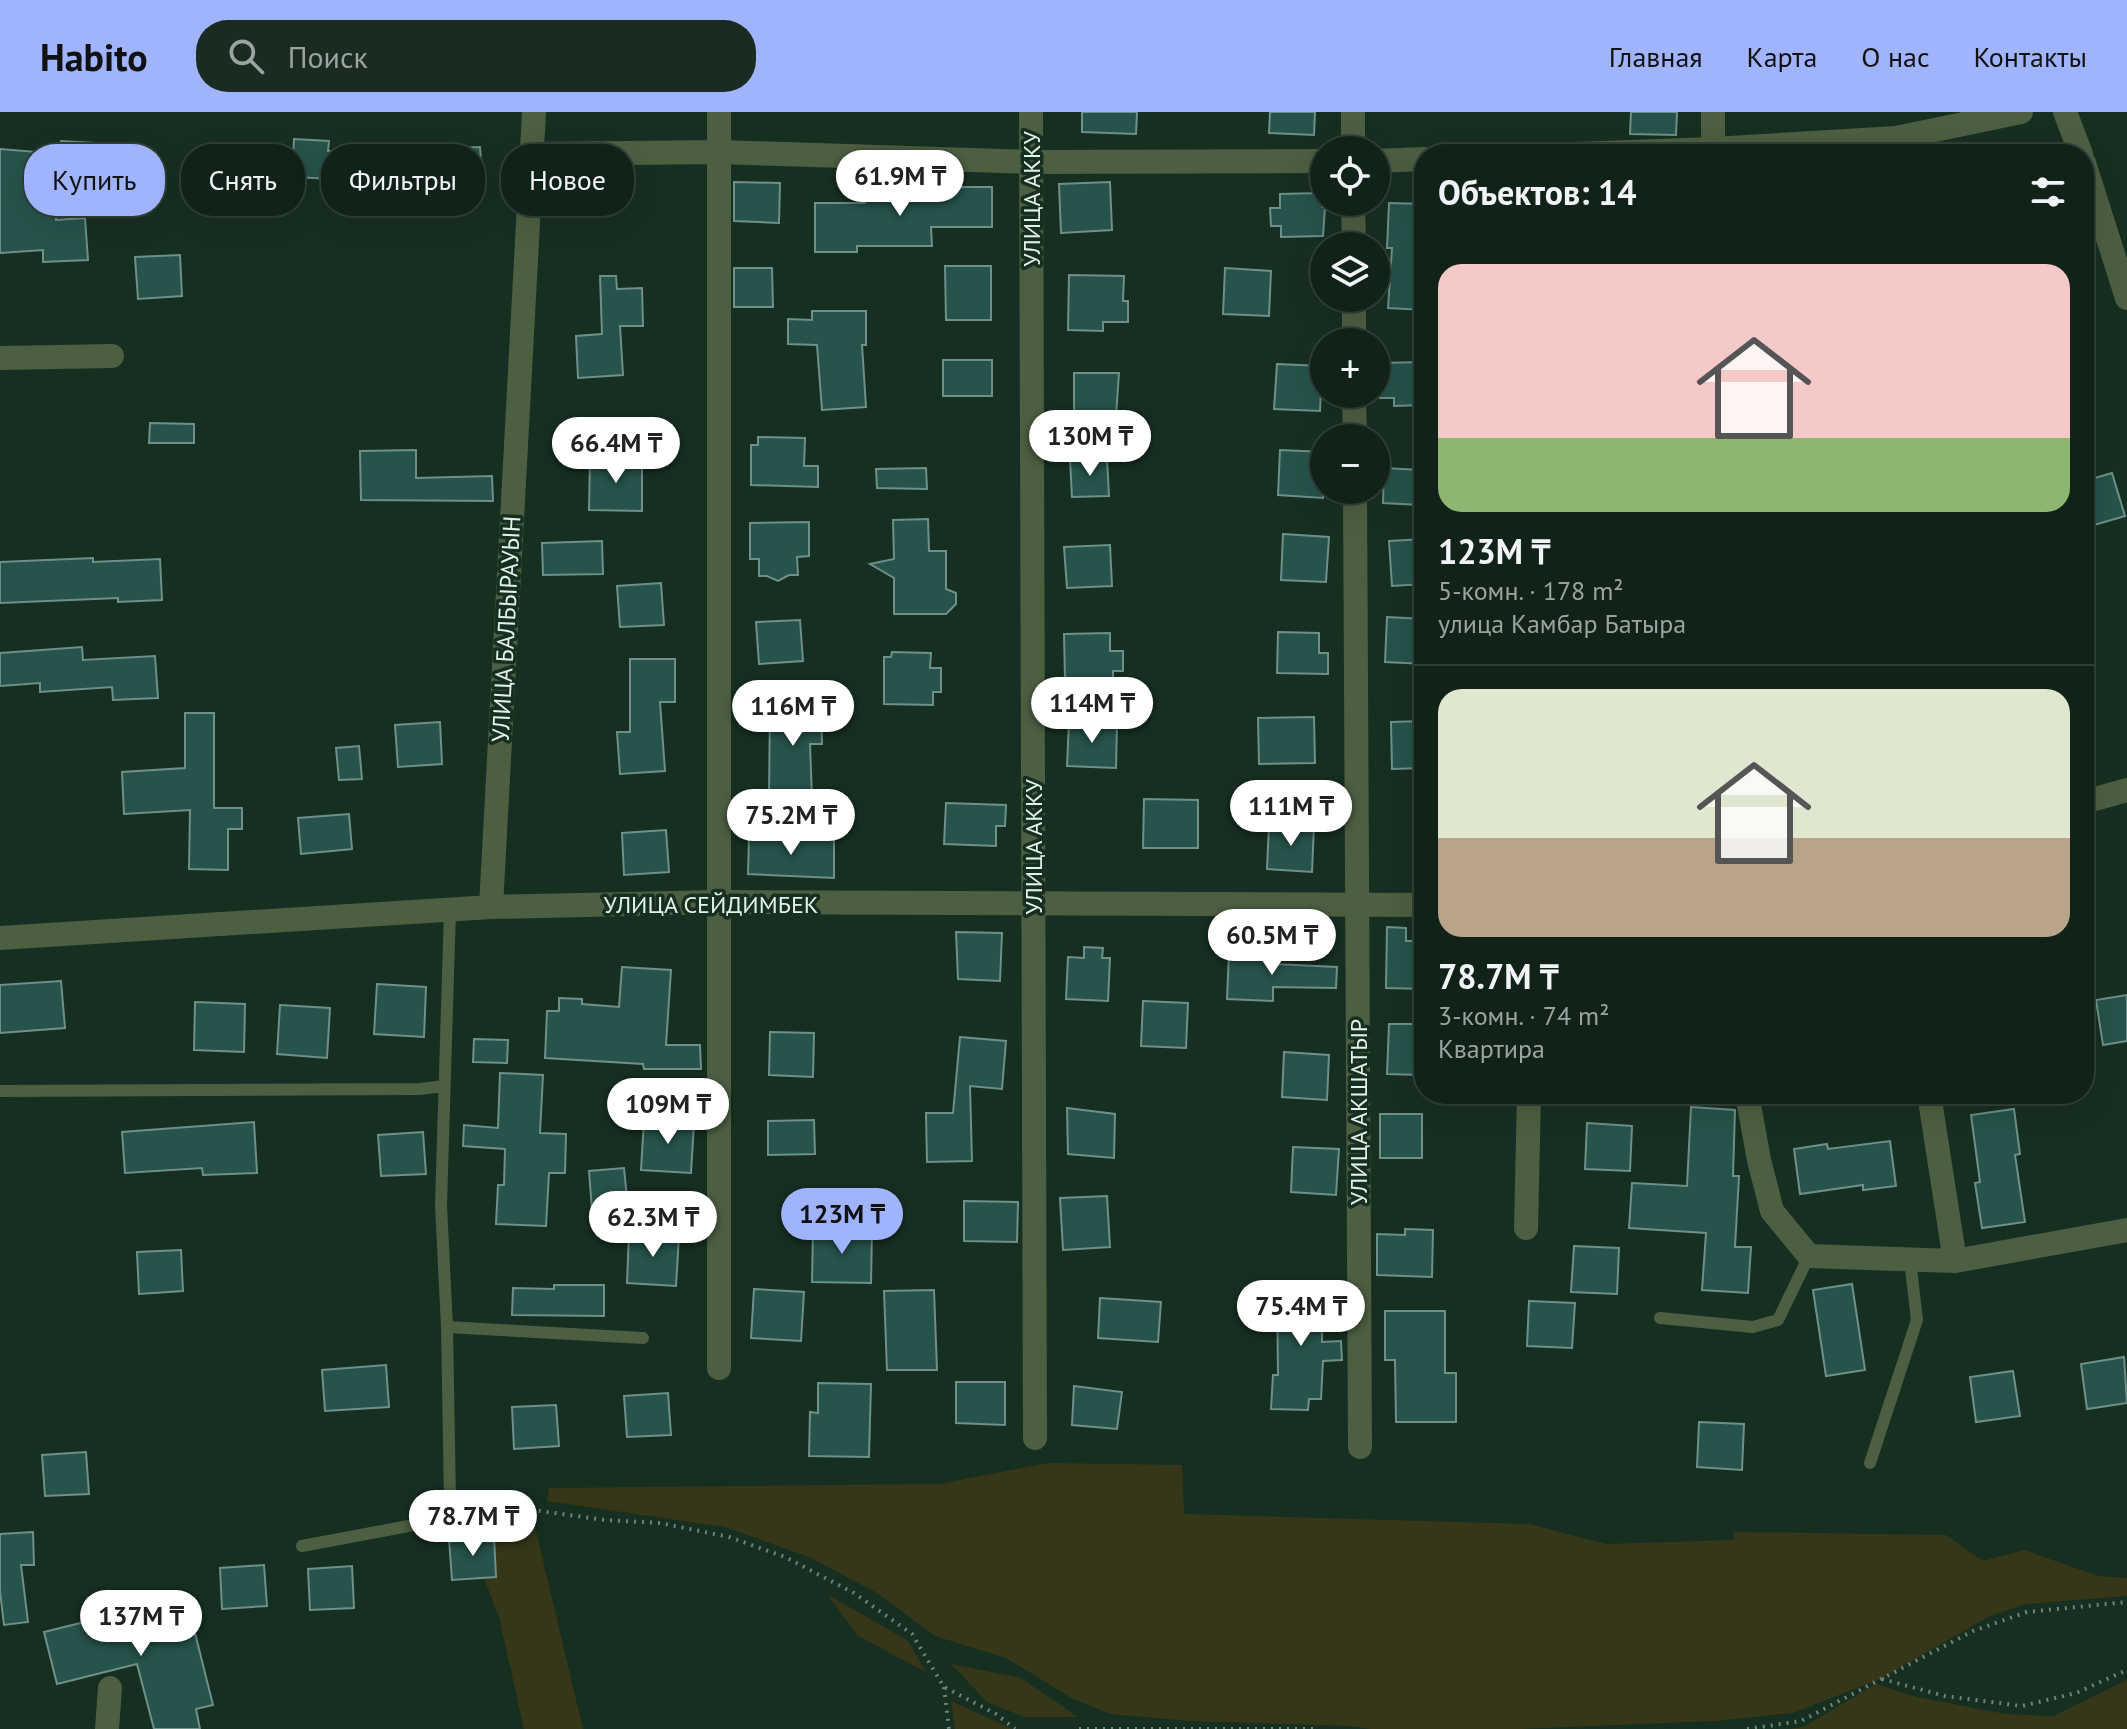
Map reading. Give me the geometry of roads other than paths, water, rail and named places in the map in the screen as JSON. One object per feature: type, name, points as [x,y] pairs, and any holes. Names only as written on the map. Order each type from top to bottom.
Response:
[{"type":"street","name":"УЛИЦА БАЛБЫРАУЫН","points":[[533,144],[534,112]]},
{"type":"street","points":[[719,112],[719,1368]]},
{"type":"street","name":"УЛИЦА АККУ","points":[[1031,112],[1035,1438]]},
{"type":"street","points":[[1353,112],[1353,136]]},
{"type":"street","points":[[1713,112],[1713,144]]},
{"type":"street","points":[[1818,144],[1896,138],[2021,112]]},
{"type":"street","points":[[2065,112],[2077,144]]},
{"type":"street","points":[[634,153],[719,152],[1031,162],[1310,161]]},
{"type":"street","points":[[1390,160],[1414,159]]},
{"type":"street","points":[[2094,194],[2127,298]]},
{"type":"street","name":"УЛИЦА БАЛБЫРАУЫН","points":[[491,907],[530,216]]},
{"type":"street","points":[[0,358],[112,356]]},
{"type":"street","name":"УЛИЦА АКШАТЫР","points":[[1355,504],[1360,1447]]},
{"type":"street","points":[[2094,799],[2127,790]]},
{"type":"street","name":"УЛИЦА СЕЙДИМБЕК","points":[[0,938],[491,907],[719,902],[1414,905]]},
{"type":"street","points":[[1526,1228],[1529,1104]]},
{"type":"street","points":[[1749,1104],[1772,1211],[1809,1256],[1955,1261],[2127,1230]]},
{"type":"street","points":[[1931,1104],[1955,1261]]},
{"type":"street","points":[[107,1729],[110,1688]]},
{"type":"lane","points":[[302,1546],[419,1524],[450,1501],[441,1205],[450,909]]},
{"type":"lane","points":[[0,1091],[420,1089],[444,1086]]},
{"type":"lane","points":[[1660,1318],[1753,1327],[1778,1320],[1809,1256]]},
{"type":"lane","points":[[1870,1463],[1917,1320],[1910,1260]]},
{"type":"lane","points":[[447,1327],[643,1338]]}]
